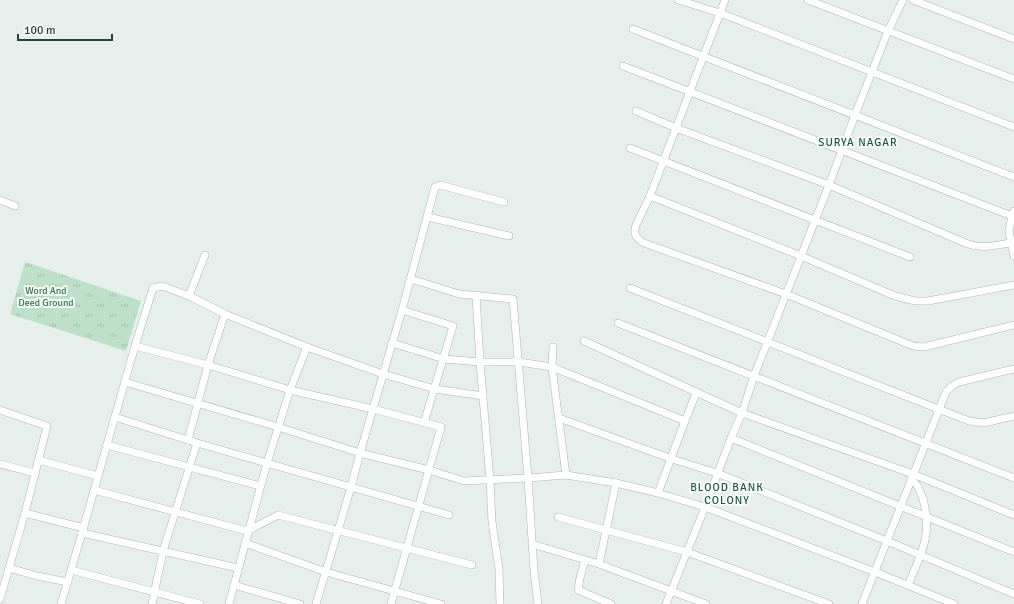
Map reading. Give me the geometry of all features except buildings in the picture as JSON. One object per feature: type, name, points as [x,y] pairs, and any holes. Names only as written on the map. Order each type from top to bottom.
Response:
[{"type":"street","points":[[678,0],[720,13],[873,71],[1014,127]]},
{"type":"street","points":[[725,0],[664,161],[650,196],[634,229],[635,235],[638,239],[644,243],[786,294],[913,346],[924,347],[1014,326]]},
{"type":"street","points":[[808,0],[1014,79]]},
{"type":"street","points":[[666,604],[742,413],[754,376],[829,186],[855,115],[888,31],[903,0]]},
{"type":"street","points":[[913,0],[1014,38]]},
{"type":"street","points":[[633,29],[1014,177]]},
{"type":"street","points":[[623,66],[1013,214],[1009,231],[1014,256]]},
{"type":"street","points":[[636,110],[676,128],[829,186],[976,247],[1011,243]]},
{"type":"street","points":[[630,148],[910,257]]},
{"type":"street","points":[[316,604],[384,374],[435,187],[437,185],[504,202]]},
{"type":"street","points":[[650,196],[801,256],[895,296],[915,301],[928,301],[1014,285]]},
{"type":"street","points":[[0,200],[15,206]]},
{"type":"street","points":[[428,217],[509,236]]},
{"type":"street","points":[[189,296],[205,255]]},
{"type":"street","points":[[410,279],[459,294],[513,299],[538,604]]},
{"type":"street","points":[[61,604],[153,288],[162,286],[189,296],[225,314],[307,347],[384,374],[435,389],[483,396]]},
{"type":"street","points":[[630,288],[969,420],[984,422],[1014,416]]},
{"type":"street","points":[[476,296],[492,522],[498,569],[500,604]]},
{"type":"street","points":[[402,310],[453,326],[424,423]]},
{"type":"street","points":[[188,440],[208,365],[225,314]]},
{"type":"street","points":[[618,323],[1014,478]]},
{"type":"street","points":[[584,341],[742,413],[1014,515]]},
{"type":"street","points":[[392,343],[444,359],[480,362],[519,362],[552,367],[685,421]]},
{"type":"street","points":[[135,346],[208,365],[290,390],[373,409],[441,427],[391,604]]},
{"type":"street","points":[[228,604],[266,463],[290,390],[307,347]]},
{"type":"street","points":[[553,347],[552,367],[566,475]]},
{"type":"street","points":[[862,604],[946,392],[955,384],[1014,369]]},
{"type":"street","points":[[125,382],[360,453],[429,470],[464,481],[566,475],[616,483],[658,494],[705,507],[954,604]]},
{"type":"street","points":[[658,494],[696,393]]},
{"type":"street","points":[[0,410],[47,426],[0,599]]},
{"type":"street","points":[[115,417],[197,443],[449,515]]},
{"type":"street","points":[[559,418],[672,459],[717,473],[1014,594]]},
{"type":"street","points":[[731,438],[1014,552]]},
{"type":"street","points":[[152,604],[163,551],[197,443]]},
{"type":"street","points":[[107,445],[260,486]]},
{"type":"street","points":[[38,460],[98,476]]},
{"type":"street","points":[[0,464],[35,472]]},
{"type":"street","points":[[908,586],[925,543],[927,527],[927,516],[923,498],[917,483],[912,476]]},
{"type":"street","points":[[599,564],[616,483]]},
{"type":"street","points":[[94,490],[248,531],[278,515],[472,565]]},
{"type":"street","points":[[24,513],[163,551],[238,568]]},
{"type":"street","points":[[558,517],[687,552],[829,604]]},
{"type":"street","points":[[245,543],[326,572],[441,604]]},
{"type":"street","points":[[532,544],[599,564],[672,590],[706,604]]},
{"type":"street","points":[[585,560],[578,590],[611,604]]},
{"type":"street","points":[[9,568],[68,582]]},
{"type":"street","points":[[71,570],[200,604]]},
{"type":"street","points":[[234,585],[300,604]]},
{"type":"green space","name":"Word And Deed Ground","points":[[25,262],[141,301],[126,351],[10,314]]},
{"type":"district","name":"SURYA NAGAR","points":[[858,142]]},
{"type":"district","name":"BLOOD BANK COLONY","points":[[727,493]]}]
